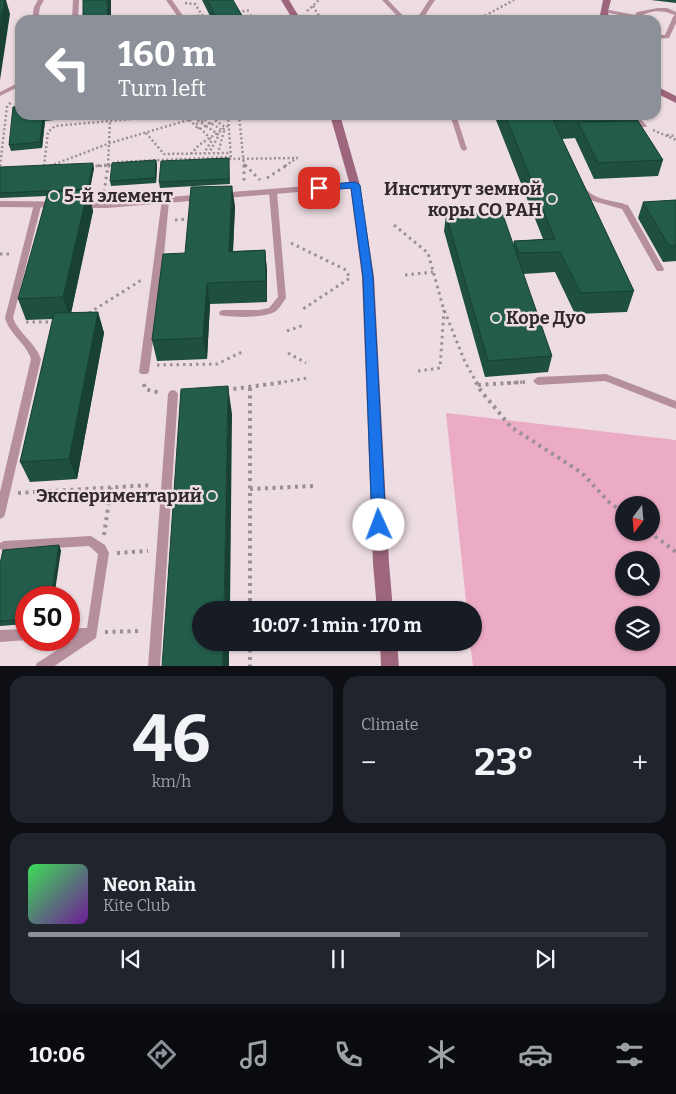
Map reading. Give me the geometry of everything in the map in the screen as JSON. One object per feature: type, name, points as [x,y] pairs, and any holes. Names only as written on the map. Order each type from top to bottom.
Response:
[{"type":"main road","points":[[285,0],[294,15]]},
{"type":"main road","points":[[605,15],[607,0]]},
{"type":"main road","points":[[661,92],[676,100]]},
{"type":"main road","points":[[336,120],[355,185],[368,277],[384,601]]},
{"type":"main road","points":[[389,651],[390,666]]},
{"type":"street","points":[[0,204],[37,206],[102,205],[355,185]]},
{"type":"lane","points":[[36,15],[41,0]]},
{"type":"lane","points":[[75,15],[76,0]]},
{"type":"lane","points":[[168,0],[178,15]]},
{"type":"lane","points":[[385,0],[399,15]]},
{"type":"lane","points":[[422,15],[432,0]]},
{"type":"lane","points":[[638,15],[639,12],[657,9],[671,10],[676,15],[667,37],[661,37]]},
{"type":"lane","points":[[0,94],[15,86]]},
{"type":"lane","points":[[455,120],[464,149]]},
{"type":"lane","points":[[638,120],[644,126]]},
{"type":"lane","points":[[579,183],[583,192],[590,198],[615,202],[625,207],[660,269]]},
{"type":"lane","points":[[223,313],[259,313],[272,310],[282,298],[274,192]]},
{"type":"lane","points":[[144,369],[165,201]]},
{"type":"lane","points":[[0,514],[36,359],[34,348],[10,327],[9,318],[37,206]]},
{"type":"lane","points":[[538,381],[606,377],[651,393],[676,405]]},
{"type":"lane","points":[[154,666],[173,394]]},
{"type":"lane","points":[[4,546],[91,541],[101,548],[104,553],[92,634],[41,666]]},
{"type":"lane","points":[[80,634],[92,634]]},
{"type":"lane","points":[[0,636],[15,636]]},
{"type":"path","points":[[307,11],[319,0]]},
{"type":"path","points":[[486,15],[514,0]]},
{"type":"path","points":[[234,6],[240,15]]},
{"type":"path","points":[[313,6],[319,15]]},
{"type":"path","points":[[238,12],[251,10]]},
{"type":"path","points":[[8,170],[0,170],[7,107],[15,98]]},
{"type":"path","points":[[42,168],[48,132],[51,128],[63,125],[121,120]]},
{"type":"path","points":[[42,168],[110,143],[189,120],[197,128],[200,128]]},
{"type":"path","points":[[206,126],[202,120],[224,131],[218,153]]},
{"type":"path","points":[[210,120],[212,124]]},
{"type":"path","points":[[215,120],[227,127]]},
{"type":"path","points":[[228,120],[231,158]]},
{"type":"path","points":[[240,120],[244,159],[243,195]]},
{"type":"path","points":[[102,205],[108,166],[110,121]]},
{"type":"path","points":[[204,154],[212,140],[196,122],[199,121],[218,135],[209,154]]},
{"type":"path","points":[[644,126],[676,140]]},
{"type":"path","points":[[191,155],[199,145],[227,127]]},
{"type":"path","points":[[146,132],[164,154],[191,155],[230,152]]},
{"type":"path","points":[[663,134],[676,136]]},
{"type":"path","points":[[90,166],[231,158],[298,158],[243,195]]},
{"type":"path","points":[[42,168],[62,168]]},
{"type":"path","points":[[394,225],[428,253],[444,310],[465,362],[478,385],[511,427],[582,473],[615,506]]},
{"type":"path","points":[[277,236],[346,270],[350,278],[303,309]]},
{"type":"path","points":[[84,317],[158,269]]},
{"type":"path","points":[[405,275],[433,272]]},
{"type":"path","points":[[418,371],[440,368],[444,310]]},
{"type":"path","points":[[10,322],[57,322]]},
{"type":"path","points":[[287,331],[304,325]]},
{"type":"path","points":[[173,394],[152,392],[144,389],[144,369],[217,364],[244,352]]},
{"type":"path","points":[[288,353],[306,363]]},
{"type":"path","points":[[222,390],[250,388],[307,378]]},
{"type":"path","points":[[478,385],[538,381]]},
{"type":"path","points":[[250,388],[250,601]]},
{"type":"path","points":[[5,494],[167,484]]},
{"type":"path","points":[[250,489],[313,486]]},
{"type":"path","points":[[106,528],[111,488]]},
{"type":"path","points":[[660,540],[676,552]]},
{"type":"path","points":[[126,552],[162,551]]},
{"type":"path","points":[[105,632],[128,631]]},
{"type":"path","points":[[250,651],[250,666]]},
{"type":"shaded area","points":[[446,413],[676,440],[676,666],[473,666],[471,651],[482,651],[482,601],[466,601]]},
{"type":"building","points":[[0,0],[4,0],[0,25]]},
{"type":"building","points":[[83,0],[107,0],[108,15],[83,15]]},
{"type":"building","points":[[207,0],[233,0],[242,15],[215,15]]},
{"type":"building","points":[[13,107],[15,107],[15,120],[42,120],[40,142],[9,145]]},
{"type":"building","points":[[507,120],[553,120],[634,291],[581,293],[560,252],[519,253],[514,241],[555,239]]},
{"type":"building","points":[[638,121],[663,160],[598,163],[578,122]]},
{"type":"building","points":[[229,158],[229,179],[159,182],[161,161]]},
{"type":"building","points":[[156,160],[155,178],[110,181],[112,163]]},
{"type":"building","points":[[93,163],[88,189],[0,193],[0,167]]},
{"type":"building","points":[[232,186],[229,252],[265,250],[266,281],[207,283],[203,338],[152,340],[163,254],[185,253],[191,187]]},
{"type":"building","points":[[88,190],[63,297],[18,299],[48,192]]},
{"type":"building","points":[[676,200],[676,245],[669,246],[643,202]]},
{"type":"building","points":[[502,212],[552,356],[488,361],[446,215]]},
{"type":"building","points":[[98,312],[69,459],[20,462],[54,313]]},
{"type":"building","points":[[228,386],[224,601],[192,601],[192,651],[223,651],[223,666],[162,666],[181,389]]},
{"type":"building","points":[[59,545],[53,586],[15,586],[15,620],[0,621],[0,564],[3,550]]},
{"type":"place","name":"5-й элемент","points":[[54,196]]},
{"type":"place","name":"Институт земной коры СО РАН","points":[[552,199]]},
{"type":"place","name":"Коре Дуо","points":[[496,318]]},
{"type":"place","name":"Экспериментарий","points":[[212,496]]},
{"type":"route","points":[[319,188],[355,185],[368,277],[379,525]]}]
